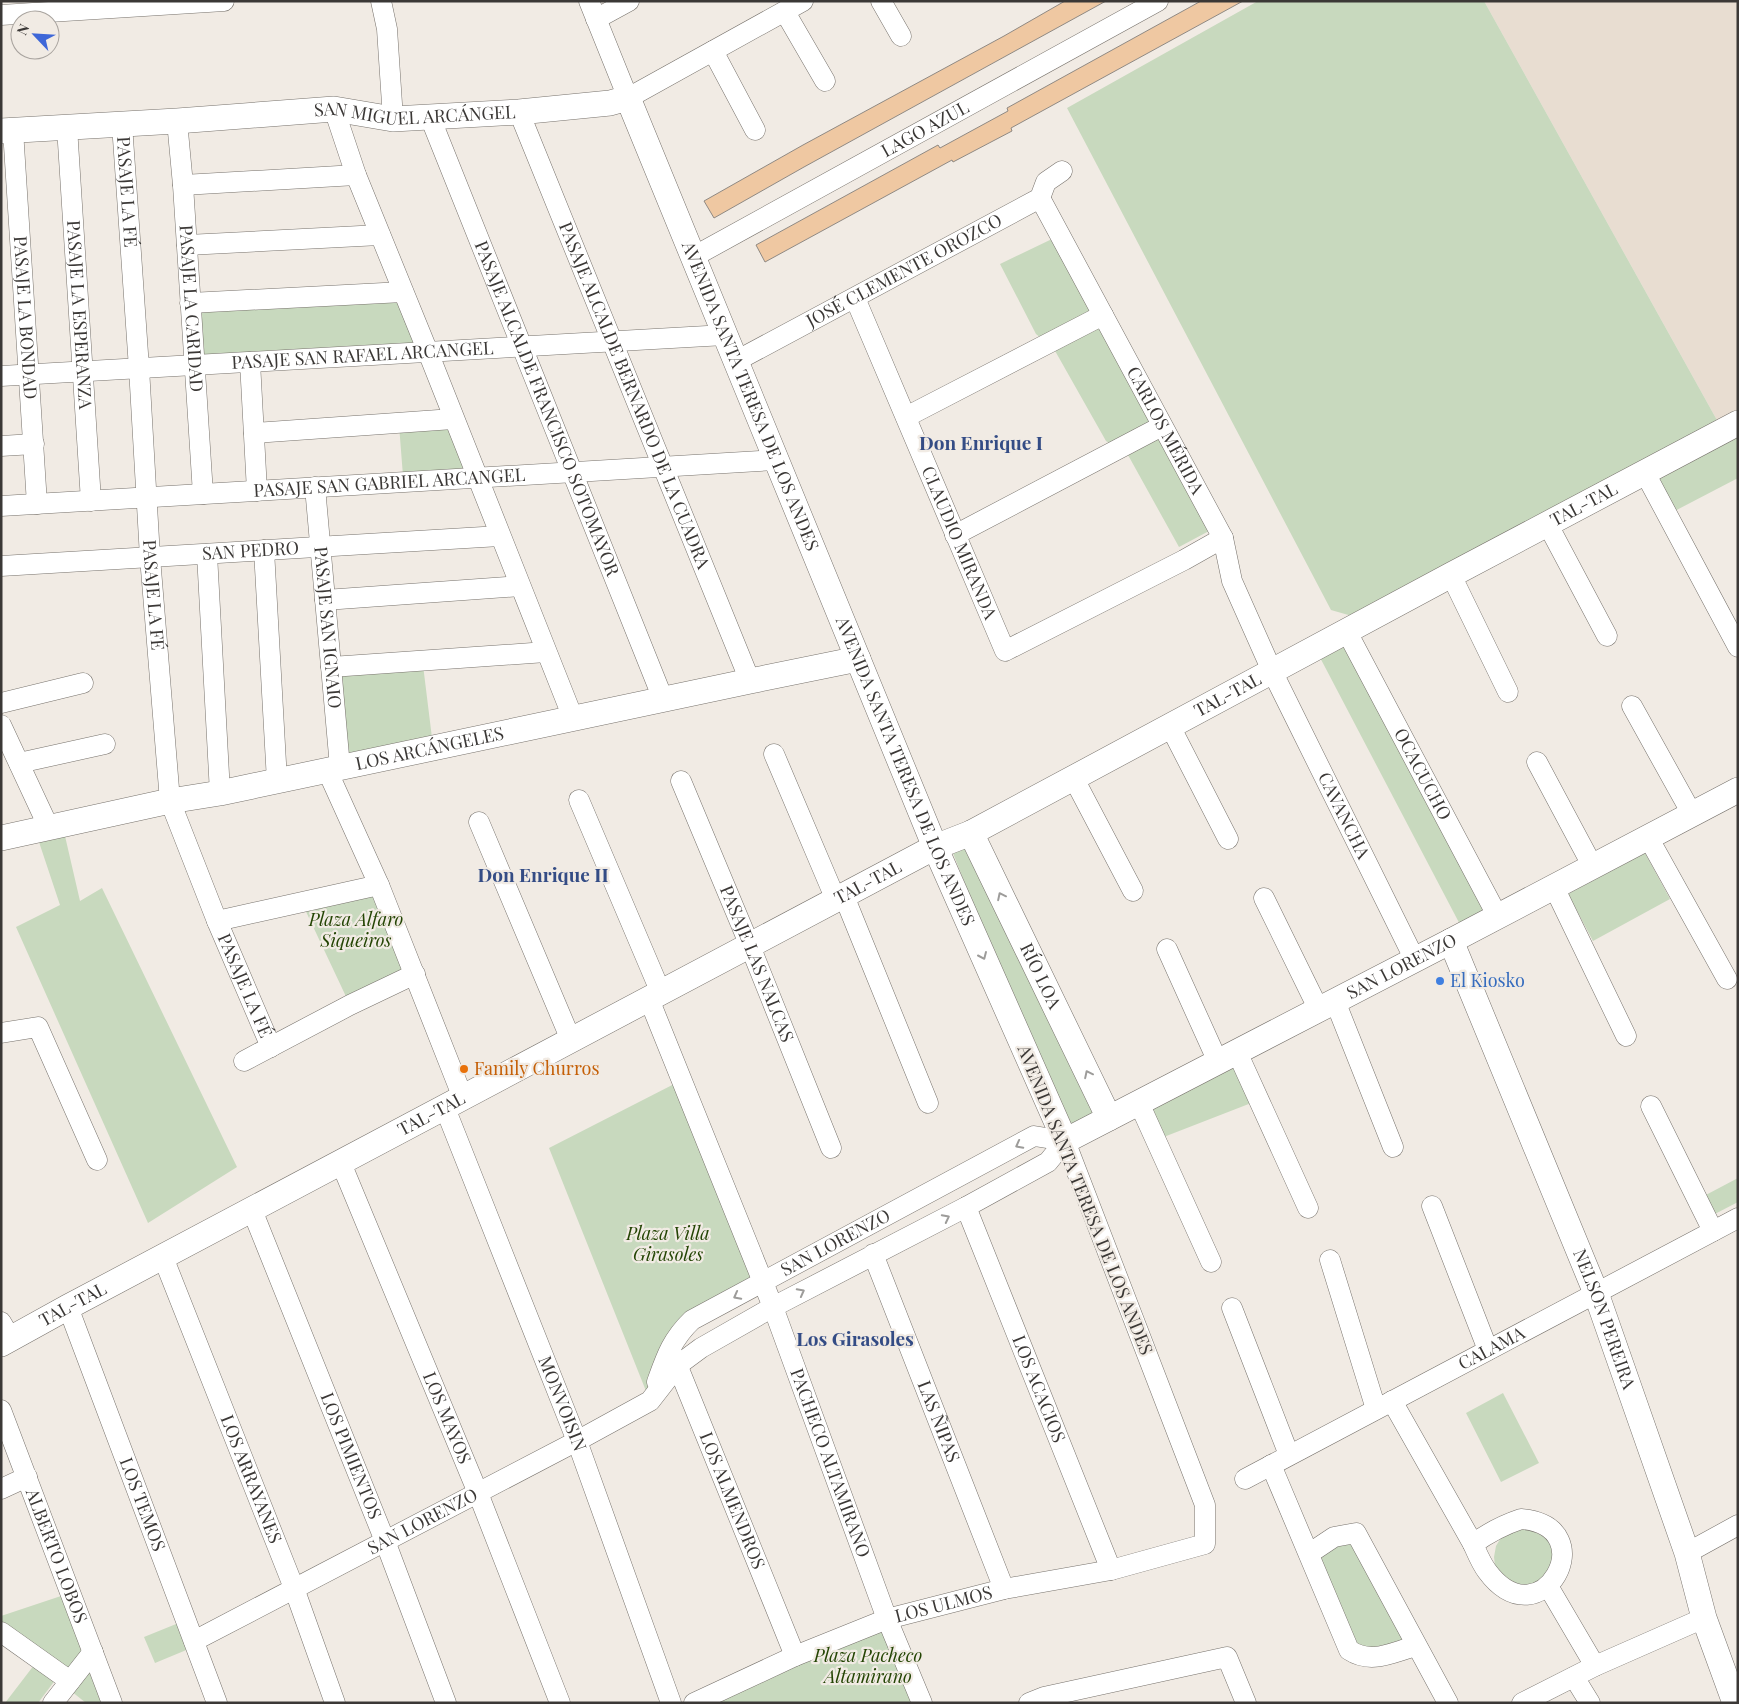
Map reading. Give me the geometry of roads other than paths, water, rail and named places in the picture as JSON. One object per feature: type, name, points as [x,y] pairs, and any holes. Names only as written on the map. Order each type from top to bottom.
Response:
[{"type":"street","points":[[1,15],[46,7],[224,1]]},
{"type":"street","points":[[381,1],[387,29],[393,119]]},
{"type":"street","points":[[593,10],[629,1]]},
{"type":"street","name":"SAN MIGUEL ARCÁNGEL","points":[[7,130],[177,121],[334,109],[393,119],[519,112],[610,103],[628,98],[803,1]]},
{"type":"street","points":[[881,1],[901,36]]},
{"type":"street","name":"LAGO AZUL","points":[[693,257],[1158,1]]},
{"type":"street","name":"AVENIDA SANTA TERESA DE LOS ANDES","points":[[593,10],[935,848],[1065,1141],[1205,1505],[1205,1544]]},
{"type":"street","points":[[785,12],[825,81]]},
{"type":"street","points":[[713,51],[755,130]]},
{"type":"street","points":[[334,109],[356,176],[573,718]]},
{"type":"street","name":"PASAJE ALCALDE BERNARDO DE LA CUADRA","points":[[519,112],[750,681]]},
{"type":"street","name":"PASAJE ALCALDE FRANCISCO SOTOMAYOR","points":[[430,117],[663,699]]},
{"type":"street","name":"PASAJE LA CARIDAD","points":[[177,121],[183,185],[203,494]]},
{"type":"street","name":"PASAJE LA FÉ","points":[[122,124],[150,557],[170,801],[217,920],[272,1047]]},
{"type":"street","name":"PASAJE LA ESPERANZA","points":[[67,127],[91,501]]},
{"type":"street","name":"PASAJE LA BONDAD","points":[[7,130],[30,374],[37,504]]},
{"type":"street","points":[[1040,198],[1046,182],[1062,171]]},
{"type":"street","points":[[183,185],[356,176]]},
{"type":"street","name":"JOSÉ CLEMENTE OROZCO","points":[[736,361],[1040,198]]},
{"type":"street","name":"CARLOS MÉRIDA","points":[[1040,198],[1222,538],[1232,581],[1272,671]]},
{"type":"street","points":[[187,245],[380,236]]},
{"type":"street","points":[[190,303],[403,292]]},
{"type":"street","name":"CLAUDIO MIRANDA","points":[[855,298],[1005,651],[1184,560],[1222,538]]},
{"type":"street","points":[[906,417],[1103,315]]},
{"type":"street","name":"PASAJE SAN RAFAEL ARCANGEL","points":[[1,376],[725,335]]},
{"type":"street","points":[[250,362],[257,490]]},
{"type":"street","points":[[254,433],[453,419]]},
{"type":"street","name":"TAL-TAL","points":[[4,1335],[68,1307],[935,848],[971,834],[1074,777],[1738,423]]},
{"type":"street","points":[[955,535],[1162,426]]},
{"type":"street","points":[[1,446],[34,444]]},
{"type":"street","name":"PASAJE SAN GABRIEL ARCANGEL","points":[[1,506],[776,460]]},
{"type":"street","points":[[1645,473],[1738,647]]},
{"type":"street","name":"PASAJE SAN IGNAIO","points":[[315,487],[331,667],[333,769],[415,974]]},
{"type":"street","points":[[1548,525],[1607,636]]},
{"type":"street","name":"SAN PEDRO","points":[[1,566],[500,536]]},
{"type":"street","points":[[264,550],[277,780]]},
{"type":"street","points":[[207,554],[220,793]]},
{"type":"street","points":[[1451,575],[1508,692]]},
{"type":"street","points":[[325,600],[520,586]]},
{"type":"street","name":"OCACUCHO","points":[[1347,632],[1498,917]]},
{"type":"street","points":[[331,667],[546,652]]},
{"type":"street","name":"LOS ARCÁNGELES","points":[[1,838],[170,801],[220,793],[858,659]]},
{"type":"street","name":"CAVANCHA","points":[[1272,671],[1415,960]]},
{"type":"street","points":[[1,703],[83,683]]},
{"type":"street","points":[[1632,706],[1692,814]]},
{"type":"street","points":[[1170,726],[1228,839]]},
{"type":"street","points":[[3,733],[49,828]]},
{"type":"street","points":[[19,764],[105,744]]},
{"type":"street","points":[[774,754],[840,898],[928,1103]]},
{"type":"street","points":[[1537,762],[1593,867]]},
{"type":"street","points":[[1074,777],[1132,891]]},
{"type":"street","name":"PASAJE LAS NALCAS","points":[[681,781],[831,1148]]},
{"type":"street","name":"SAN LORENZO","points":[[194,1641],[650,1401],[678,1366],[700,1348],[1048,1162],[1065,1141],[1452,941],[1738,790]]},
{"type":"street","name":"PACHECO ALTAMIRANO","points":[[579,800],[774,1307],[888,1619],[922,1703]]},
{"type":"street","points":[[479,822],[571,1040]]},
{"type":"street","name":"RÍO LOA","points":[[971,834],[1109,1118]]},
{"type":"street","points":[[1648,837],[1727,979]]},
{"type":"street","points":[[217,920],[379,885]]},
{"type":"street","points":[[1554,887],[1626,1036]]},
{"type":"street","points":[[1264,898],[1327,1005],[1393,1147]]},
{"type":"street","name":"NELSON PEREIRA","points":[[1452,941],[1596,1293],[1687,1553],[1704,1618],[1735,1703]]},
{"type":"street","points":[[1167,949],[1228,1057],[1308,1208]]},
{"type":"street","points":[[244,1061],[350,1005],[415,974]]},
{"type":"street","name":"MONVOISIN","points":[[415,974],[454,1103],[672,1703]]},
{"type":"street","points":[[1,1033],[38,1027],[97,1160]]},
{"type":"street","points":[[1139,1102],[1211,1262]]},
{"type":"street","points":[[1651,1106],[1713,1231]]},
{"type":"street","name":"SAN LORENZO","points":[[650,1401],[670,1346],[680,1330],[692,1320],[1034,1136],[1065,1141]]},
{"type":"street","name":"LOS MAYOS","points":[[341,1163],[478,1493],[560,1703]]},
{"type":"street","points":[[1432,1206],[1488,1350]]},
{"type":"street","name":"LOS ACACIOS","points":[[966,1207],[1111,1570]]},
{"type":"street","name":"LOS PIMIENTOS","points":[[252,1210],[385,1541],[446,1703]]},
{"type":"street","name":"CALAMA","points":[[1245,1478],[1738,1218]]},
{"type":"street","name":"LAS ÑIPAS","points":[[873,1254],[1004,1589]]},
{"type":"street","name":"LOS ARRAYANES","points":[[163,1257],[294,1588],[335,1703]]},
{"type":"street","points":[[1330,1260],[1384,1405],[1487,1571],[1500,1585],[1509,1591],[1519,1594],[1530,1594],[1548,1586],[1557,1575],[1562,1562],[1562,1549],[1556,1536],[1547,1526],[1535,1520],[1521,1520],[1508,1524],[1472,1544]]},
{"type":"street","name":"LOS TEMOS","points":[[68,1307],[217,1703]]},
{"type":"street","points":[[1232,1308],[1310,1554],[1349,1650],[1358,1656],[1370,1658],[1384,1657],[1416,1646]]},
{"type":"street","name":"LOS ALMENDROS","points":[[670,1346],[795,1656]]},
{"type":"street","name":"ALBERTO LOBOS","points":[[1,1410],[112,1703]]},
{"type":"street","points":[[1,1490],[27,1478]]},
{"type":"street","points":[[1687,1553],[1738,1525]]},
{"type":"street","points":[[1310,1554],[1334,1538],[1356,1533],[1448,1703]]},
{"type":"street","name":"LOS ULMOS","points":[[694,1703],[795,1656],[888,1619],[1004,1589],[1111,1570],[1205,1544]]},
{"type":"street","points":[[1548,1586],[1596,1666]]},
{"type":"street","points":[[1522,1703],[1596,1666],[1704,1618]]},
{"type":"street","points":[[1,1632],[70,1681]]},
{"type":"street","points":[[53,1703],[93,1652]]},
{"type":"street","points":[[1030,1703],[1044,1697],[1227,1657],[1246,1703]]},
{"type":"street","points":[[1574,1677],[1590,1703]]},
{"type":"place","name":"El Kiosko","points":[[1440,981]]},
{"type":"place","name":"Family Churros","points":[[464,1069]]},
{"type":"district","name":"Don Enrique I","points":[[981,443]]},
{"type":"district","name":"Don Enrique II","points":[[543,875]]},
{"type":"district","name":"Los Girasoles","points":[[855,1339]]},
{"type":"park label","name":"Plaza Alfaro Siqueiros","points":[[356,930]]},
{"type":"park label","name":"Plaza Villa Girasoles","points":[[668,1244]]},
{"type":"park label","name":"Plaza Pacheco Altamirano","points":[[868,1666]]}]
